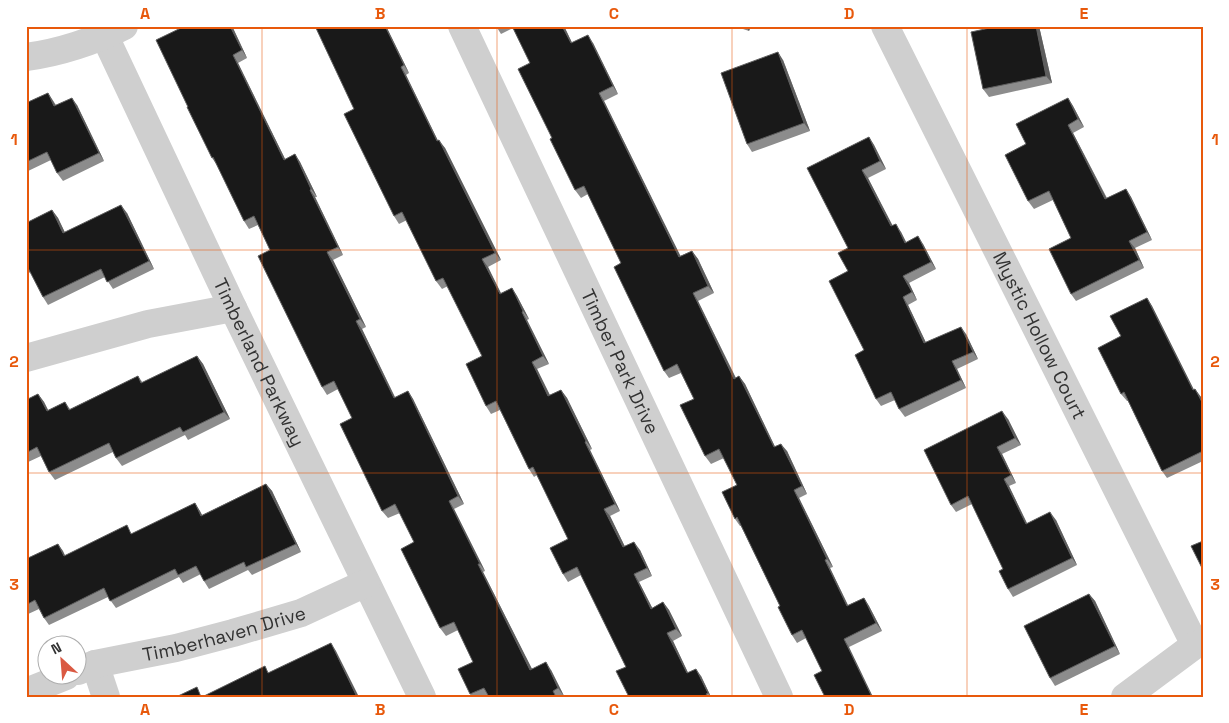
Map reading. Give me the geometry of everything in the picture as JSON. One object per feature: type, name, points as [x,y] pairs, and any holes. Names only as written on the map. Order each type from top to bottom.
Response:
[{"type":"street","name":"Timber Park Drive","points":[[462,26],[779,697]]},
{"type":"street","name":"Mystic Hollow Court","points":[[885,26],[1199,644]]},
{"type":"street","points":[[26,56],[44,55],[110,29]]},
{"type":"street","name":"Timberland Parkway","points":[[110,29],[233,308],[422,697]]},
{"type":"street","points":[[26,358],[148,324],[233,308]]},
{"type":"street","name":"Timberhaven Drive","points":[[88,667],[176,648],[233,633],[301,612],[366,583]]},
{"type":"street","points":[[1125,697],[1199,644]]},
{"type":"street","points":[[88,670],[106,697]]},
{"type":"street","points":[[26,692],[41,686]]},
{"type":"building","points":[[185,26],[230,26],[242,50],[233,55],[284,160],[295,154],[338,247],[327,252],[360,319],[356,321],[394,398],[408,391],[458,496],[449,501],[480,564],[478,564],[530,670],[546,662],[558,688],[553,691],[556,697],[489,697],[484,688],[470,694],[458,669],[473,662],[454,622],[440,628],[401,549],[414,542],[395,504],[382,511],[340,424],[352,418],[334,381],[322,387],[258,256],[270,250],[254,216],[244,221],[156,40]]},
{"type":"building","points":[[315,26],[385,26],[404,65],[401,67],[495,253],[482,259],[500,294],[512,288],[543,356],[532,362],[548,396],[561,390],[615,504],[604,509],[623,547],[634,542],[647,568],[634,574],[651,609],[663,602],[676,629],[667,633],[687,673],[696,669],[708,693],[706,694],[708,697],[629,697],[616,671],[626,667],[577,567],[563,574],[550,548],[568,539],[533,467],[529,469],[496,401],[486,406],[466,364],[482,356],[443,278],[436,281],[402,212],[394,216],[344,114],[354,109]]},
{"type":"building","points":[[512,26],[562,26],[571,43],[588,35],[613,86],[599,93],[679,257],[692,251],[708,286],[693,293],[734,379],[739,376],[774,447],[781,444],[802,486],[794,490],[847,606],[864,598],[876,623],[844,639],[872,697],[825,697],[814,675],[822,671],[802,630],[792,635],[737,517],[735,519],[722,492],[737,485],[719,449],[705,456],[680,405],[694,399],[677,364],[664,371],[614,267],[621,263],[584,186],[575,190],[550,139],[552,138],[518,69],[530,63]]},
{"type":"building","points":[[999,26],[1036,26],[1046,76],[983,89],[971,32]]},
{"type":"building","points":[[778,52],[804,123],[747,144],[721,73]]},
{"type":"building","points":[[48,93],[54,106],[72,98],[99,153],[57,173],[47,152],[26,162],[26,103]]},
{"type":"building","points":[[1068,98],[1078,119],[1068,125],[1105,199],[1126,189],[1147,232],[1129,241],[1139,260],[1071,294],[1049,249],[1071,238],[1049,191],[1028,201],[1005,155],[1026,144],[1016,124]]},
{"type":"building","points":[[869,137],[880,161],[862,170],[891,226],[896,224],[905,243],[918,236],[931,262],[903,276],[912,292],[903,297],[924,343],[961,327],[973,352],[952,361],[961,380],[899,409],[891,392],[876,399],[855,355],[864,350],[829,281],[848,271],[838,253],[848,248],[807,168]]},
{"type":"building","points":[[121,205],[149,261],[107,282],[101,269],[43,297],[26,264],[26,223],[52,210],[63,233]]},
{"type":"building","points":[[1147,298],[1193,390],[1195,389],[1203,404],[1203,451],[1162,471],[1124,392],[1121,394],[1098,348],[1121,336],[1110,316]]},
{"type":"building","points":[[197,356],[224,412],[183,432],[180,427],[116,458],[109,443],[49,472],[37,447],[26,453],[26,400],[38,394],[47,411],[65,402],[69,410],[138,376],[141,383]]},
{"type":"building","points":[[1002,411],[1015,438],[997,447],[1011,475],[1004,479],[1026,524],[1050,512],[1072,558],[1008,589],[999,571],[1003,569],[968,496],[951,505],[924,450]]},
{"type":"building","points":[[266,484],[296,544],[246,567],[244,562],[204,581],[196,566],[178,575],[175,569],[110,601],[104,588],[44,618],[35,600],[26,605],[26,559],[58,544],[64,556],[127,525],[131,534],[195,503],[201,516]]},
{"type":"building","points":[[1203,541],[1203,570],[1191,546]]},
{"type":"building","points":[[1089,594],[1115,646],[1050,678],[1024,626]]},
{"type":"building","points":[[331,643],[357,697],[202,697],[265,666],[268,673]]},
{"type":"building","points":[[197,687],[201,697],[176,697]]}]
